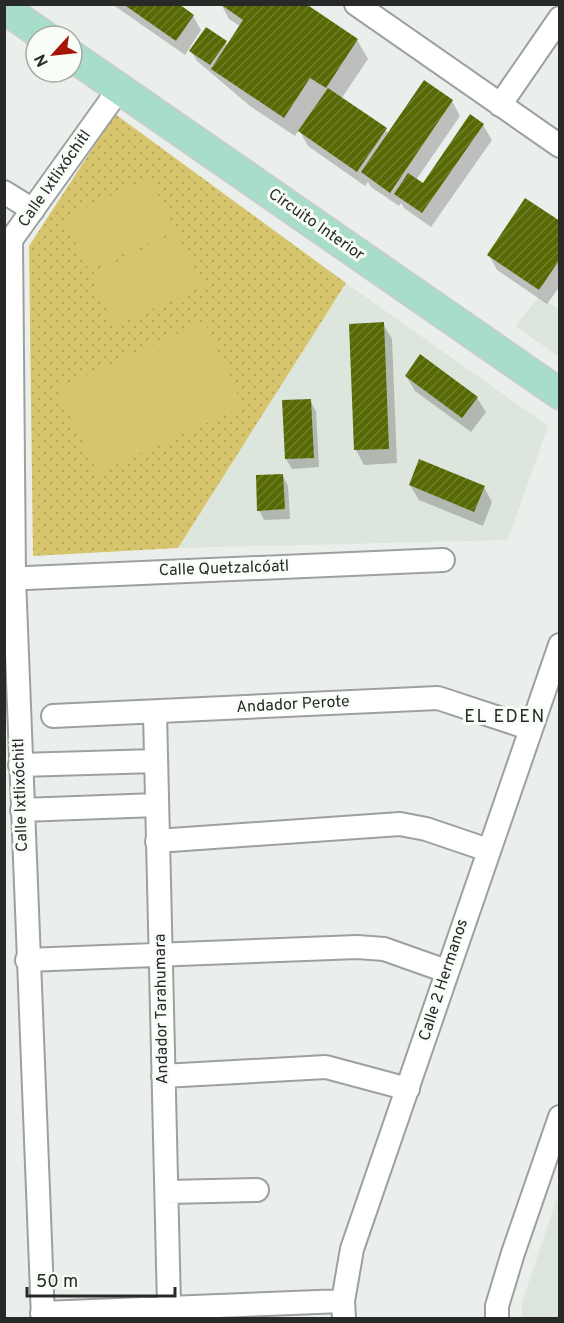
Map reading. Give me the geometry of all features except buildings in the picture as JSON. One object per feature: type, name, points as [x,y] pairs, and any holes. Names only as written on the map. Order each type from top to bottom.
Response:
[{"type":"main road","points":[[4,8],[27,24]]},
{"type":"main road","name":"Circuito Interior","points":[[84,64],[560,394]]},
{"type":"street","points":[[356,4],[560,146]]},
{"type":"street","points":[[500,105],[560,18]]},
{"type":"street","name":"Calle Ixtlixóchitl","points":[[43,1316],[27,960],[13,838],[22,810],[9,579],[8,302],[11,240],[119,88]]},
{"type":"street","points":[[4,192],[33,210]]},
{"type":"street","name":"Calle Quetzalcóatl","points":[[9,579],[443,560]]},
{"type":"street","name":"Calle 2 Hermanos","points":[[343,1310],[352,1249],[529,728],[560,645]]},
{"type":"street","name":"Andador Perote","points":[[53,716],[438,698],[529,728]]},
{"type":"street","name":"Andador Tarahumara","points":[[155,712],[169,1306]]},
{"type":"street","points":[[20,765],[156,760]]},
{"type":"street","points":[[22,810],[156,805]]},
{"type":"street","points":[[157,841],[400,824],[426,829],[488,850]]},
{"type":"street","points":[[27,960],[357,947],[384,949],[446,971]]},
{"type":"street","points":[[163,1076],[326,1067],[408,1089]]},
{"type":"street","points":[[497,1318],[497,1306],[510,1264],[560,1117]]},
{"type":"street","points":[[167,1192],[257,1190]]},
{"type":"street","points":[[43,1316],[169,1306],[343,1310]]},
{"type":"shaded area","points":[[115,114],[346,283],[178,548],[33,556],[29,246]]},
{"type":"shaded area","points":[[150,177],[175,230],[89,270],[64,218]]},
{"type":"shaded area","points":[[177,232],[203,286],[115,326],[91,275]]},
{"type":"shaded area","points":[[346,283],[548,426],[508,540],[178,548]]},
{"type":"shaded area","points":[[539,297],[559,309],[559,357],[515,326]]},
{"type":"shaded area","points":[[204,321],[243,406],[98,473],[57,389]]},
{"type":"shaded area","points":[[559,1192],[559,1318],[522,1318],[522,1302]]},
{"type":"district","name":"EL EDEN","points":[[505,717]]}]
